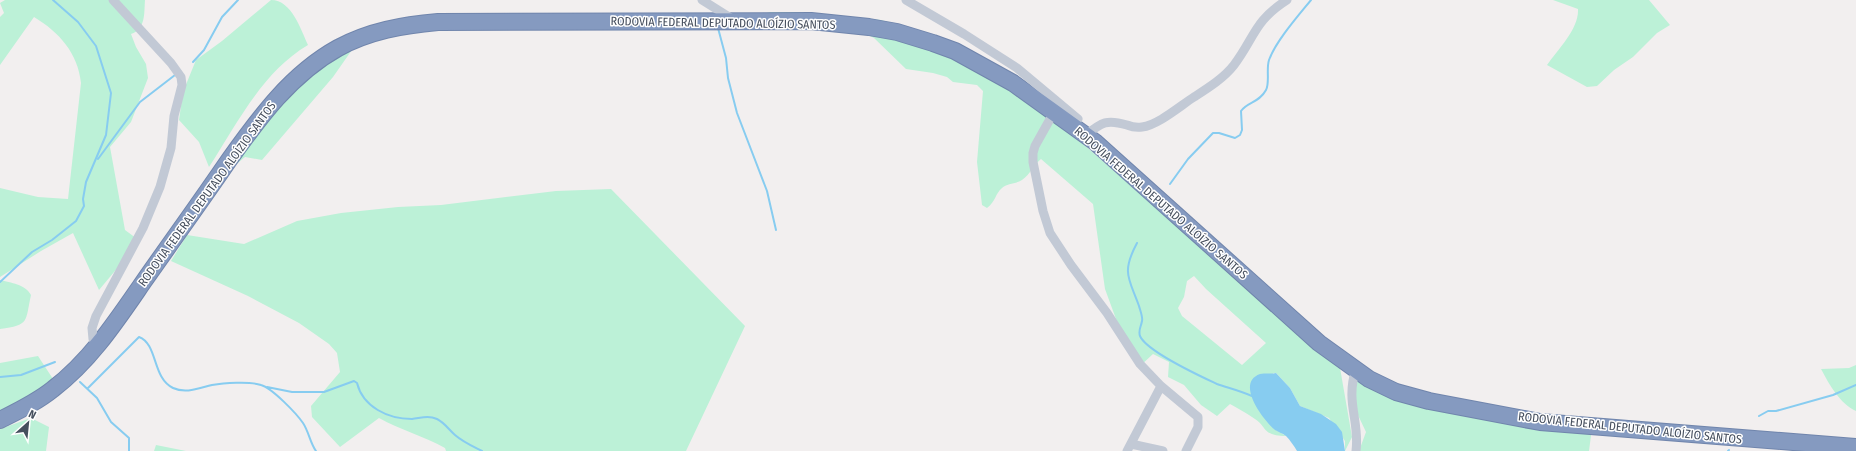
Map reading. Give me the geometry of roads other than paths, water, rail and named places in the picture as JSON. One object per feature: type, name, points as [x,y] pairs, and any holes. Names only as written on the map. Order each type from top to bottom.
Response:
[{"type":"highway","name":"RODOVIA FEDERAL DEPUTADO ALOÍZIO SANTOS","points":[[0,420],[29,405],[53,390],[99,344],[257,122],[301,74],[337,48],[381,30],[405,25],[438,22],[735,20],[811,21],[869,27],[904,34],[955,51],[984,65],[1013,83],[1069,120],[1320,343],[1369,379],[1403,394],[1429,401],[1540,422],[1824,448],[1856,447]]},
{"type":"street","points":[[99,344],[94,339],[93,325],[104,300],[143,228],[160,187],[171,148],[174,116],[182,85],[181,77],[171,63],[113,0]]},
{"type":"street","points":[[702,0],[735,20]]},
{"type":"street","points":[[906,0],[964,34],[1017,68],[1069,120],[1098,126],[1108,121],[1133,128],[1143,127],[1170,113],[1196,96],[1228,71],[1261,21],[1287,0]]},
{"type":"street","points":[[1069,120],[1032,153],[1045,222],[1050,233],[1071,265],[1107,313],[1140,364],[1162,386],[1198,417],[1198,427],[1186,451]]},
{"type":"street","points":[[1356,369],[1351,391],[1356,433],[1356,451]]},
{"type":"street","points":[[1162,386],[1129,447],[1163,451]]},
{"type":"water","points":[[1276,373],[1290,388],[1300,406],[1321,414],[1336,424],[1342,432],[1345,451],[1297,451],[1286,436],[1275,430],[1270,425],[1258,410],[1254,402],[1250,385],[1253,379],[1260,374]]},
{"type":"waterway","points":[[0,282],[32,252],[52,240],[76,221],[84,206],[83,199],[86,182],[106,135],[111,93],[96,46],[78,22],[53,0]]},
{"type":"waterway","points":[[193,62],[204,50],[222,17],[238,0]]},
{"type":"waterway","points":[[1170,184],[1188,159],[1213,133],[1219,133],[1235,138],[1240,135],[1242,130],[1241,111],[1246,106],[1260,98],[1266,90],[1268,84],[1268,64],[1272,53],[1288,29],[1311,0]]},
{"type":"waterway","points":[[718,28],[726,58],[728,78],[737,113],[767,191],[776,230]]},
{"type":"waterway","points":[[98,159],[140,102],[175,75]]},
{"type":"waterway","points":[[1137,243],[1129,262],[1128,275],[1142,316],[1139,330],[1140,336],[1153,349],[1187,370],[1217,384],[1252,396]]},
{"type":"waterway","points":[[88,388],[139,337],[145,341],[149,347],[158,369],[166,383],[178,390],[197,389],[212,385],[236,383],[250,383],[266,387],[284,401],[300,419],[305,426],[312,445],[316,451]]},
{"type":"waterway","points":[[0,377],[21,375],[55,362]]},
{"type":"waterway","points":[[267,387],[292,392],[324,392],[354,381],[357,383],[365,399],[378,410],[394,417],[412,419],[428,417],[437,419],[461,440],[482,451]]},
{"type":"waterway","points":[[80,382],[97,398],[111,422],[129,438],[129,451]]},
{"type":"waterway","points":[[1759,416],[1768,411],[1776,411],[1833,395],[1856,385]]}]
